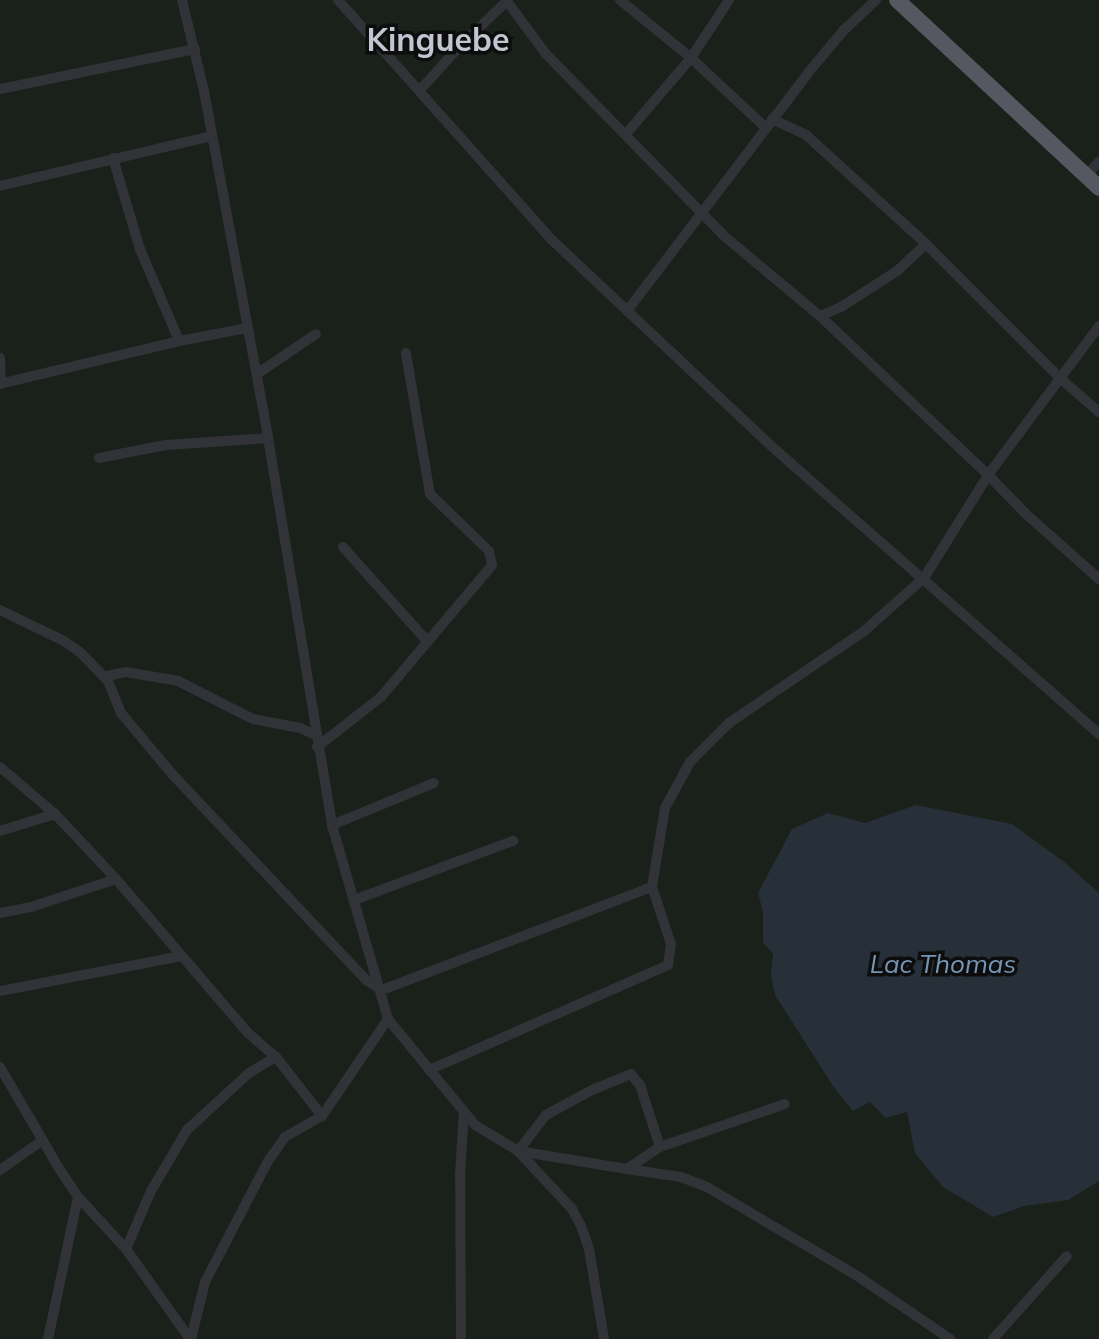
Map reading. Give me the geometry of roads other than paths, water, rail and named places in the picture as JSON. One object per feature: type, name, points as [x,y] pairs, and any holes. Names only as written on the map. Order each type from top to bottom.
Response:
[{"type":"highway","points":[[897,0],[1099,188]]},
{"type":"street","points":[[182,0],[195,49],[257,374],[332,825],[382,990],[388,1019],[464,1112],[484,1132],[517,1151],[572,1209],[589,1249],[604,1339]]},
{"type":"street","points":[[338,0],[554,241],[769,444],[1099,734]]},
{"type":"street","points":[[420,90],[507,0],[546,54],[701,213],[745,254],[820,316],[1026,514],[1099,579]]},
{"type":"street","points":[[620,0],[769,123],[806,135],[926,244],[1060,378],[1099,412]]},
{"type":"street","points":[[626,134],[691,58],[729,0]]},
{"type":"street","points":[[627,311],[769,123],[844,30],[876,0]]},
{"type":"street","points":[[0,89],[195,49]]},
{"type":"street","points":[[0,186],[211,136]]},
{"type":"street","points":[[113,158],[140,249],[179,341]]},
{"type":"street","points":[[1087,175],[1099,161]]},
{"type":"street","points":[[820,316],[841,307],[897,271],[911,261],[926,244]]},
{"type":"street","points":[[429,1070],[668,965],[671,944],[652,887],[665,808],[674,786],[709,740],[748,709],[863,632],[924,578],[988,475],[1099,326]]},
{"type":"street","points":[[0,358],[0,384],[179,341],[247,328]]},
{"type":"street","points":[[257,374],[316,334]]},
{"type":"street","points":[[317,747],[381,697],[492,565],[492,557],[430,494],[406,353]]},
{"type":"street","points":[[99,458],[166,446],[268,438]]},
{"type":"street","points":[[343,547],[428,642]]},
{"type":"street","points":[[0,611],[64,641],[108,681]]},
{"type":"street","points":[[316,735],[300,728],[253,719],[178,681],[126,672],[107,676],[121,713],[172,774],[366,980],[382,990]]},
{"type":"street","points":[[0,767],[55,814],[116,879],[248,1033],[276,1057],[322,1116]]},
{"type":"street","points":[[332,825],[434,783]]},
{"type":"street","points":[[0,831],[55,814]]},
{"type":"street","points":[[354,900],[513,841]]},
{"type":"street","points":[[0,913],[31,907],[116,879]]},
{"type":"street","points":[[382,990],[652,887]]},
{"type":"street","points":[[0,992],[182,956]]},
{"type":"street","points":[[190,1339],[205,1282],[268,1161],[285,1137],[322,1116],[388,1019]]},
{"type":"street","points":[[126,1249],[151,1191],[187,1130],[248,1073],[276,1057]]},
{"type":"street","points":[[0,1067],[79,1198],[126,1249],[190,1339]]},
{"type":"street","points":[[517,1151],[546,1115],[592,1090],[631,1074],[640,1085],[660,1147]]},
{"type":"street","points":[[627,1168],[660,1147],[785,1104]]},
{"type":"street","points":[[461,1339],[460,1175],[464,1112]]},
{"type":"street","points":[[0,1170],[43,1140]]},
{"type":"street","points":[[517,1151],[681,1177],[707,1187],[856,1275],[950,1339]]},
{"type":"street","points":[[48,1339],[79,1198]]},
{"type":"street","points":[[993,1339],[1067,1256]]},
{"type":"water","name":"Lac Thomas","points":[[916,805],[1012,824],[1063,861],[1099,893],[1099,1181],[1068,1200],[1024,1206],[993,1217],[943,1187],[915,1153],[907,1112],[886,1118],[870,1102],[853,1111],[833,1086],[775,995],[771,975],[773,954],[763,943],[763,912],[758,893],[792,829],[828,813],[865,823]]},
{"type":"district","name":"Kinguebe","points":[[438,39]]}]
